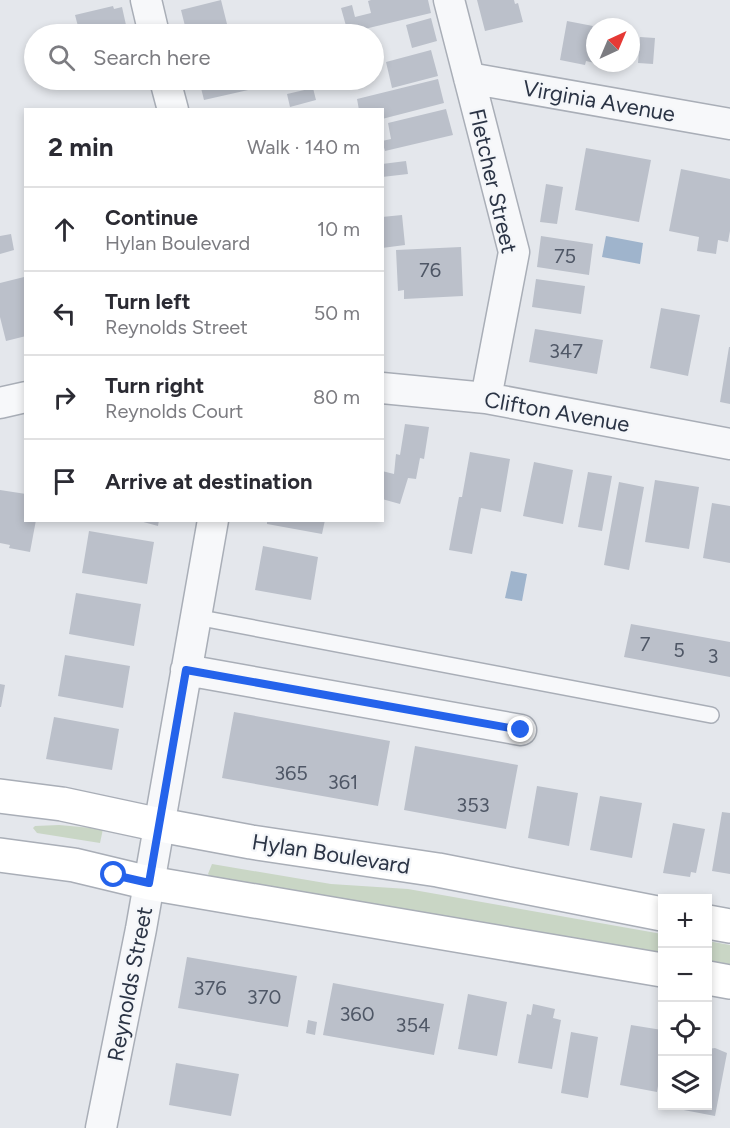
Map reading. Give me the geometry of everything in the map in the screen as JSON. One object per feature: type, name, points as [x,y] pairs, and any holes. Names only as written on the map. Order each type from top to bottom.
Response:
[{"type":"main road","name":"Hylan Boulevard","points":[[0,796],[62,804],[251,842],[438,870],[658,913]]},
{"type":"main road","points":[[0,855],[74,865],[149,883],[658,969]]},
{"type":"main road","points":[[712,923],[730,926]]},
{"type":"main road","points":[[712,979],[730,982]]},
{"type":"street","points":[[146,0],[152,24]]},
{"type":"street","name":"Fletcher Street","points":[[448,0],[514,252],[486,398]]},
{"type":"street","name":"Virginia Avenue","points":[[469,78],[730,124]]},
{"type":"street","points":[[168,90],[172,108]]},
{"type":"street","name":"Clifton Avenue","points":[[384,388],[486,398],[730,444]]},
{"type":"street","points":[[0,403],[24,397]]},
{"type":"street","name":"Reynolds Street","points":[[101,1128],[160,825],[213,522]]},
{"type":"street","points":[[186,670],[521,730]]},
{"type":"lane","points":[[196,617],[711,715]]},
{"type":"green space","points":[[59,825],[103,829],[100,843],[37,833],[33,828]]},
{"type":"green space","points":[[212,864],[331,884],[408,889],[658,933],[658,954],[417,911],[319,899],[212,879],[208,874]]},
{"type":"green space","points":[[712,942],[730,945],[730,965],[712,963]]},
{"type":"water","points":[[606,236],[643,243],[640,264],[602,257]]},
{"type":"water","points":[[511,571],[527,574],[522,601],[505,598]]},
{"type":"building","points":[[221,0],[227,24],[184,24],[181,10]]},
{"type":"building","points":[[428,0],[431,13],[384,24],[345,24],[341,8],[352,5],[355,17],[371,13],[368,1]]},
{"type":"building","points":[[477,0],[514,0],[515,4],[518,3],[523,22],[485,31]]},
{"type":"building","points":[[113,6],[114,9],[122,7],[126,24],[77,24],[75,15]]},
{"type":"building","points":[[431,18],[437,41],[412,48],[406,25]]},
{"type":"building","points":[[567,21],[586,25],[585,65],[560,60]]},
{"type":"building","points":[[640,37],[655,38],[653,64],[640,63]]},
{"type":"building","points":[[431,50],[438,76],[392,88],[386,62]]},
{"type":"building","points":[[438,79],[444,103],[384,118],[384,108],[359,108],[357,99]]},
{"type":"building","points":[[202,90],[249,90],[204,100]]},
{"type":"building","points":[[314,90],[316,100],[290,107],[287,94]]},
{"type":"building","points":[[446,109],[453,135],[385,151],[384,141],[391,139],[388,123]]},
{"type":"building","points":[[586,148],[651,160],[639,222],[575,210]]},
{"type":"building","points":[[406,161],[408,174],[384,177],[384,164]]},
{"type":"building","points":[[681,169],[730,179],[728,242],[718,240],[716,254],[697,251],[699,237],[669,231]]},
{"type":"building","points":[[546,184],[563,187],[557,224],[540,222]]},
{"type":"building","points":[[402,215],[405,245],[384,248],[384,217]]},
{"type":"building","points":[[11,234],[14,250],[0,254],[0,236]]},
{"type":"building","points":[[541,236],[593,244],[589,275],[537,267]]},
{"type":"building","points":[[461,247],[463,296],[404,299],[404,290],[398,291],[396,250]]},
{"type":"building","points":[[24,277],[24,336],[6,341],[0,317],[0,283]]},
{"type":"building","points":[[536,279],[585,286],[581,314],[532,307]]},
{"type":"building","points":[[661,308],[700,315],[688,376],[650,368]]},
{"type":"building","points":[[535,329],[603,340],[597,374],[529,362]]},
{"type":"building","points":[[730,347],[730,404],[720,402]]},
{"type":"building","points":[[405,424],[429,427],[424,459],[420,458],[416,479],[408,478],[400,504],[384,500],[384,472],[394,474],[396,454],[400,455]]},
{"type":"building","points":[[470,452],[510,459],[501,512],[481,508],[472,554],[449,550]]},
{"type":"building","points":[[534,462],[573,470],[563,524],[523,516]]},
{"type":"building","points":[[588,472],[612,476],[602,531],[578,527]]},
{"type":"building","points":[[655,480],[699,487],[689,549],[645,542]]},
{"type":"building","points":[[619,482],[644,487],[629,570],[604,565]]},
{"type":"building","points":[[0,490],[24,494],[24,522],[36,522],[30,552],[9,548],[10,545],[0,543]]},
{"type":"building","points":[[712,503],[730,506],[730,563],[703,558]]},
{"type":"building","points":[[143,522],[159,522],[158,526]]},
{"type":"building","points":[[267,522],[325,522],[322,534],[267,524]]},
{"type":"building","points":[[89,531],[154,542],[147,584],[82,573]]},
{"type":"building","points":[[263,546],[318,557],[311,600],[255,590]]},
{"type":"building","points":[[76,593],[141,604],[134,646],[69,634]]},
{"type":"building","points":[[631,624],[730,642],[730,677],[624,657]]},
{"type":"building","points":[[65,655],[130,666],[123,708],[58,696]]},
{"type":"building","points":[[0,684],[5,685],[1,707],[0,707]]},
{"type":"building","points":[[234,712],[390,741],[378,806],[222,778]]},
{"type":"building","points":[[54,717],[119,729],[112,770],[46,759]]},
{"type":"building","points":[[415,746],[518,765],[506,829],[404,810]]},
{"type":"building","points":[[537,786],[578,793],[569,846],[528,838]]},
{"type":"building","points":[[600,796],[642,803],[632,858],[590,850]]},
{"type":"building","points":[[722,812],[730,813],[730,874],[712,871]]},
{"type":"building","points":[[673,823],[705,829],[696,873],[691,872],[690,877],[663,873]]},
{"type":"building","points":[[187,957],[297,976],[288,1027],[178,1008]]},
{"type":"building","points":[[333,983],[444,1004],[434,1055],[323,1035]]},
{"type":"building","points":[[468,994],[507,1002],[497,1056],[458,1049]]},
{"type":"building","points":[[533,1004],[555,1009],[553,1018],[561,1020],[552,1069],[518,1063],[527,1014],[531,1015]]},
{"type":"building","points":[[308,1020],[317,1022],[315,1035],[306,1033]]},
{"type":"building","points":[[631,1025],[658,1029],[657,1092],[620,1085]]},
{"type":"building","points":[[571,1032],[598,1037],[588,1098],[561,1093]]},
{"type":"building","points":[[712,1048],[727,1053],[715,1116],[684,1110],[712,1110]]},
{"type":"building","points":[[176,1063],[239,1074],[231,1116],[169,1105]]},
{"type":"route","points":[[114,875],[149,883],[186,670],[521,730]]}]
